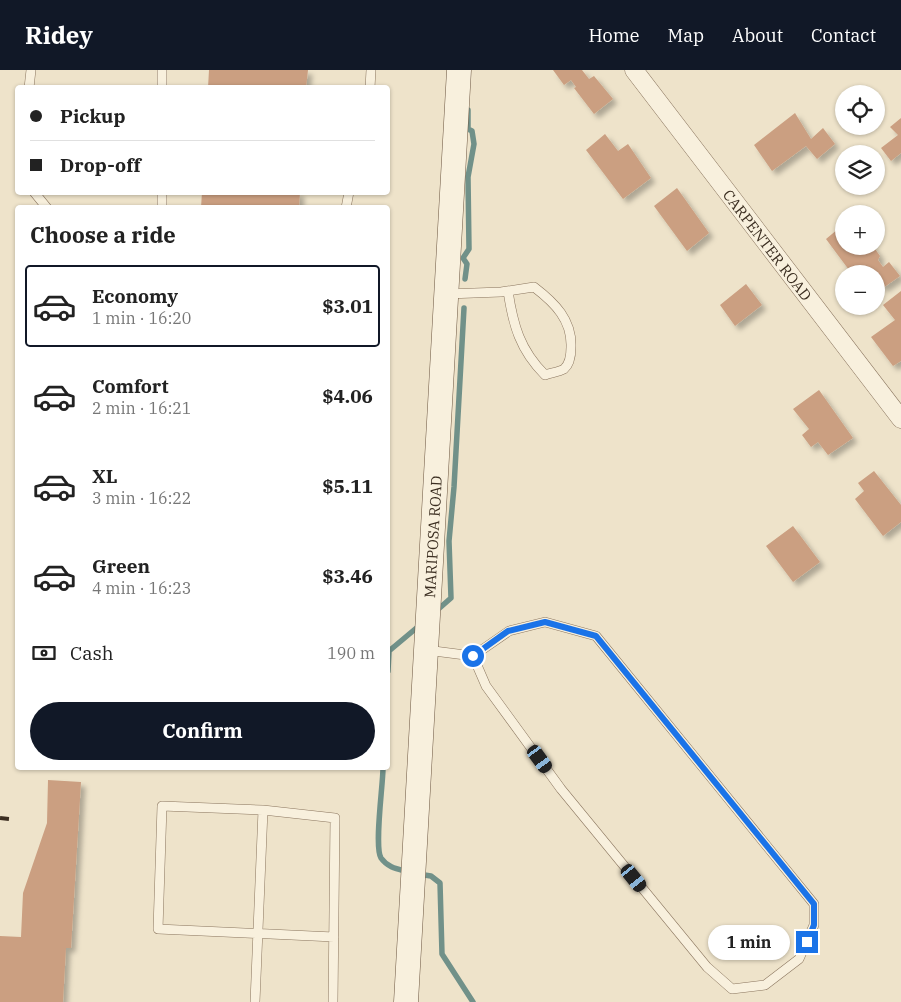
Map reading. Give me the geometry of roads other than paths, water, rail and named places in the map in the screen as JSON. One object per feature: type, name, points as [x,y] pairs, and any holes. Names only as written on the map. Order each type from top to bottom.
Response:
[{"type":"main road","name":"MARIPOSA ROAD","points":[[406,1002],[459,70]]},
{"type":"street","name":"CARPENTER ROAD","points":[[634,70],[901,419]]},
{"type":"lane","points":[[29,85],[31,70]]},
{"type":"lane","points":[[162,70],[162,85]]},
{"type":"lane","points":[[370,85],[371,70]]},
{"type":"lane","points":[[36,195],[45,205]]},
{"type":"lane","points":[[446,294],[534,288],[549,299],[566,320],[571,338],[571,358],[564,369],[545,375],[536,366],[522,344],[513,323],[508,291]]},
{"type":"lane","points":[[426,642],[473,656],[486,686],[561,789],[707,967],[732,988],[764,985],[799,959],[814,925],[814,904],[596,636],[545,622],[508,631],[473,656]]},
{"type":"lane","points":[[333,1002],[334,936],[335,818],[263,810],[162,806],[158,929],[334,936]]},
{"type":"lane","points":[[255,1002],[263,810]]},
{"type":"waterway","points":[[465,279],[467,264],[463,258],[469,249],[468,177],[474,144],[472,131],[468,129],[468,110]]},
{"type":"waterway","points":[[435,612],[451,598],[449,541],[454,487],[464,308]]},
{"type":"waterway","points":[[390,650],[420,625]]},
{"type":"waterway","points":[[383,770],[379,852],[381,858],[387,864],[393,868],[409,872]]},
{"type":"waterway","points":[[418,874],[431,876],[440,883],[442,954],[473,1002]]},
{"type":"railway","points":[[0,818],[10,819]]}]
